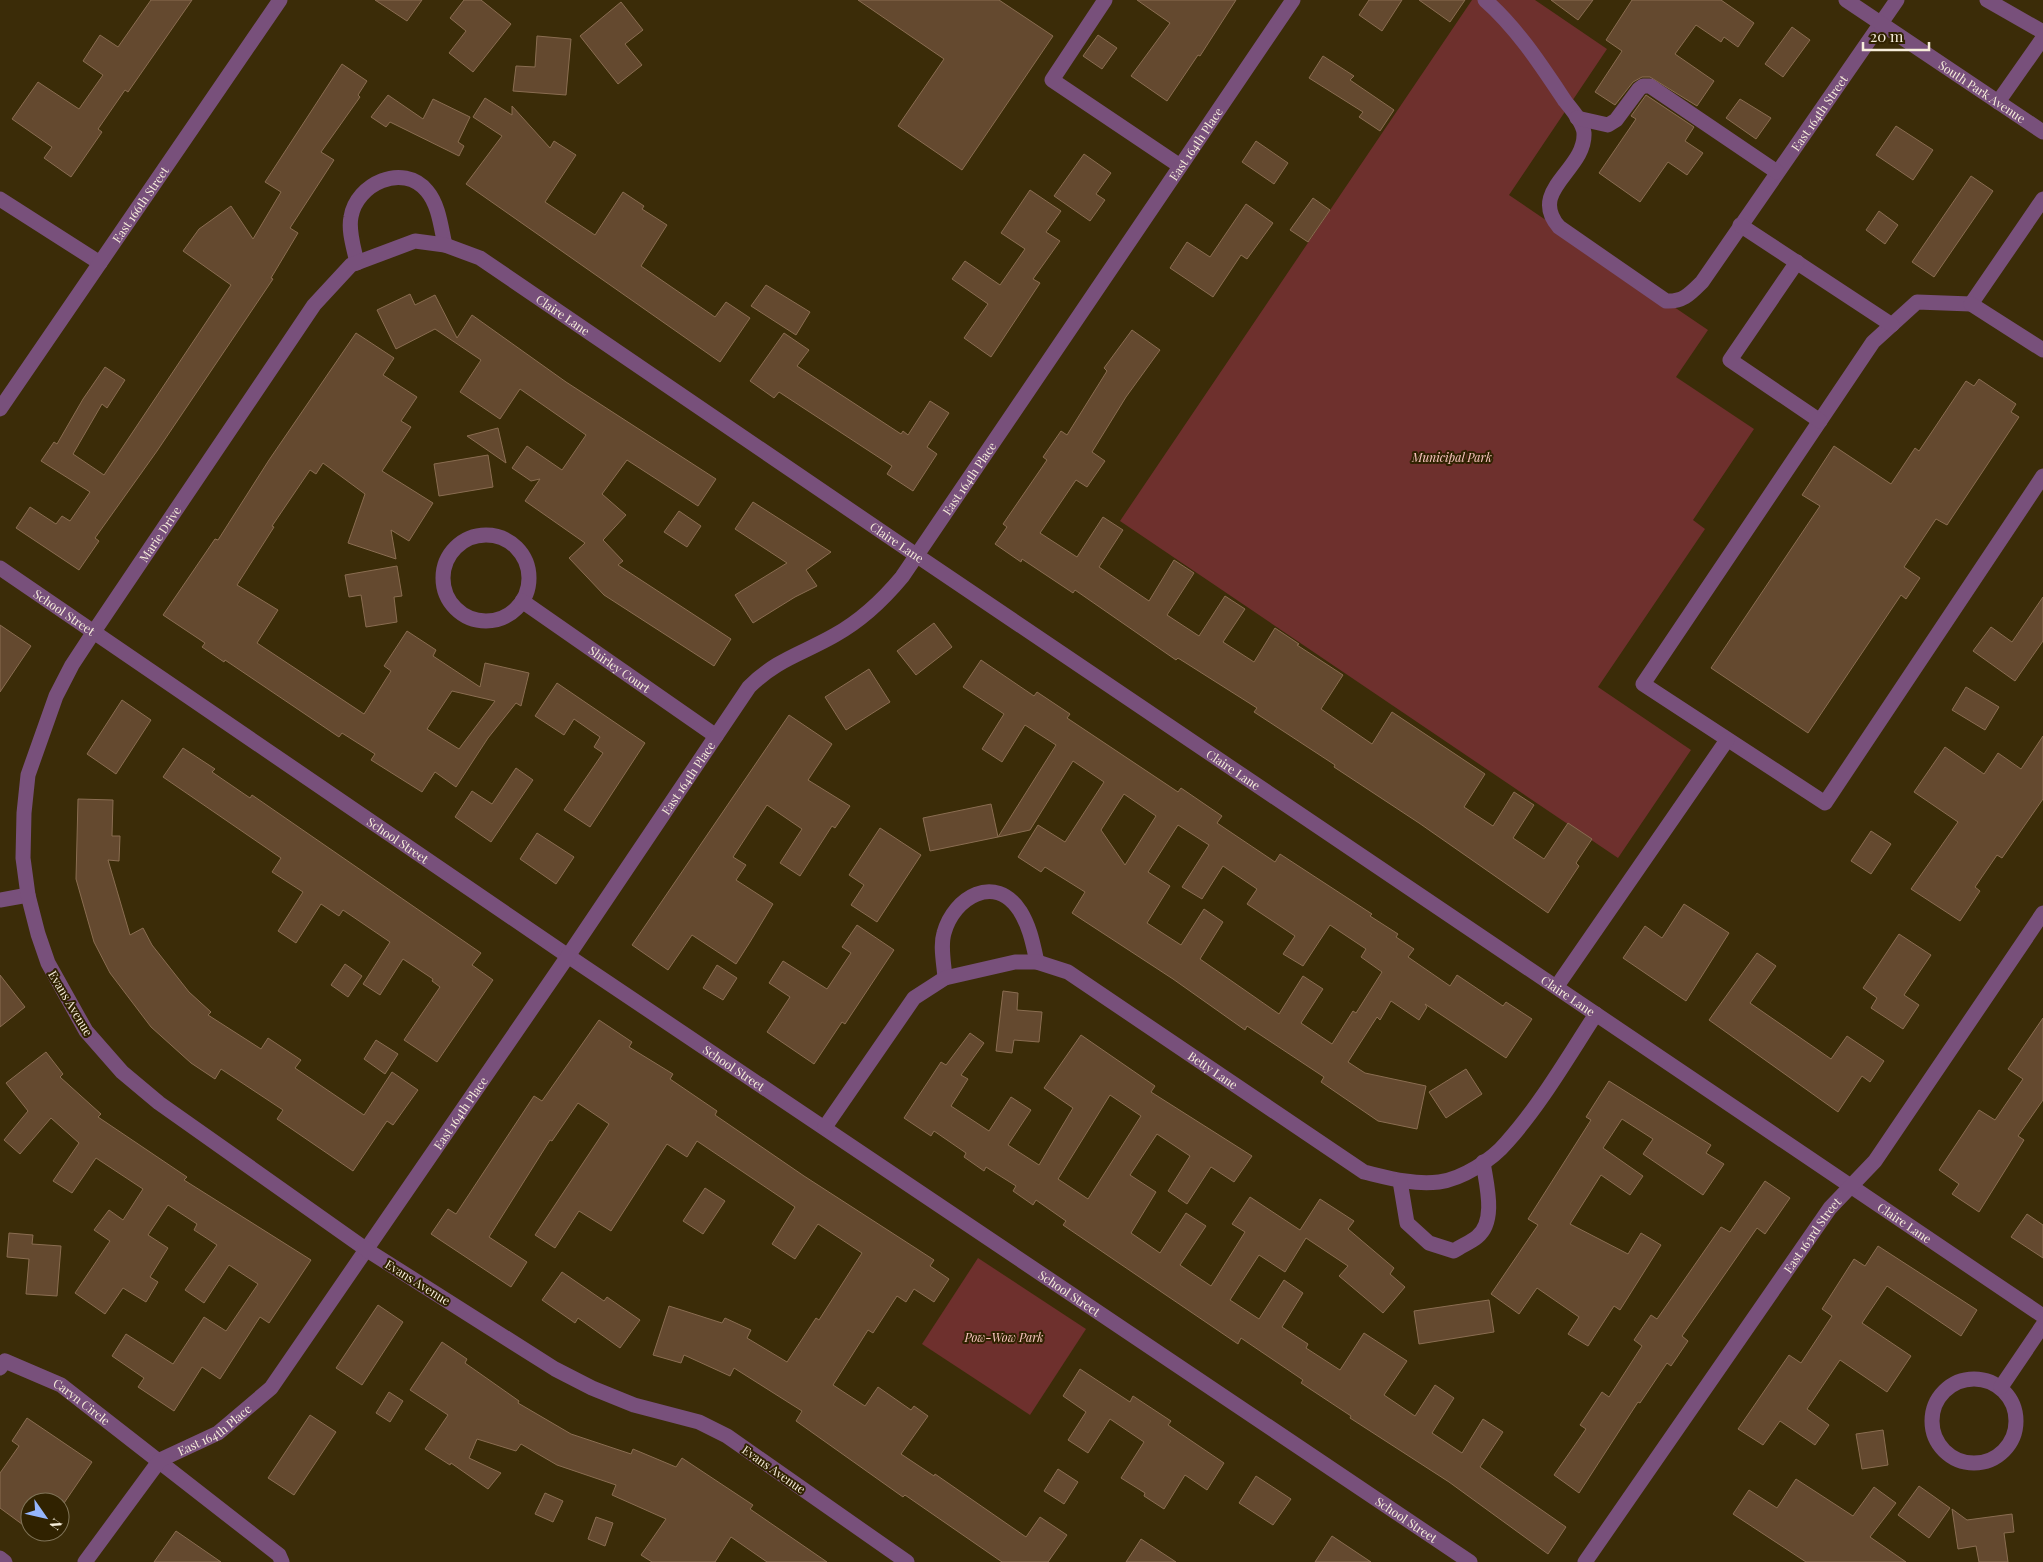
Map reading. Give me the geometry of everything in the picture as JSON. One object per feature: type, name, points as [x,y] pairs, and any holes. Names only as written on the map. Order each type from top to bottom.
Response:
[{"type":"street","name":"East 166th Street","points":[[0,409],[280,0]]},
{"type":"street","points":[[1105,0],[1052,80],[1180,166]]},
{"type":"street","name":"East 164th Place","points":[[85,1562],[160,1460],[218,1433],[271,1388],[568,956],[749,688],[766,671],[834,636],[865,616],[885,598],[1293,0]]},
{"type":"street","points":[[1485,0],[1514,30],[1577,118],[1608,125],[1621,115],[1639,89],[1644,86],[1650,86],[1777,172]]},
{"type":"street","name":"South Park Avenue","points":[[1846,0],[2043,132]]},
{"type":"street","name":"East 164th Street","points":[[1577,118],[1584,131],[1583,143],[1550,198],[1548,209],[1559,227],[1666,301],[1677,302],[1688,296],[1702,282],[1897,0]]},
{"type":"street","points":[[1987,0],[2043,32]]},
{"type":"street","points":[[1998,102],[2043,38]]},
{"type":"street","points":[[357,262],[350,224],[351,215],[362,195],[371,186],[393,178],[403,178],[417,183],[427,190],[438,212],[445,245]]},
{"type":"street","points":[[0,199],[100,263]]},
{"type":"street","points":[[1971,304],[2043,199]]},
{"type":"street","points":[[1740,225],[1892,325]]},
{"type":"street","name":"Claire Lane","points":[[415,241],[445,245],[480,258],[916,555],[1557,986],[2043,1316]]},
{"type":"street","name":"Marie Drive","points":[[28,895],[23,858],[24,813],[28,775],[56,696],[72,665],[314,305],[351,265],[415,241]]},
{"type":"street","points":[[1797,262],[1730,360],[1820,421]]},
{"type":"street","points":[[2043,350],[1971,304],[1917,302],[1873,342],[1643,684],[1825,804],[2043,476]]},
{"type":"street","points":[[489,535],[504,538],[520,553],[529,573],[528,588],[522,601],[513,612],[495,620],[474,620],[462,614],[452,605],[445,593],[444,566],[451,553],[461,543],[474,536],[489,535]]},
{"type":"street","name":"School Street","points":[[0,568],[568,956],[1470,1562]]},
{"type":"street","name":"Shirley Court","points":[[522,601],[716,736]]},
{"type":"street","points":[[1557,986],[1727,740]]},
{"type":"street","points":[[945,978],[943,934],[950,916],[957,906],[970,896],[985,892],[999,894],[1010,899],[1020,910],[1030,929],[1037,962]]},
{"type":"street","points":[[0,900],[28,895]]},
{"type":"street","name":"Evans Avenue","points":[[28,895],[48,964],[86,1031],[122,1072],[159,1103],[367,1250],[555,1369],[592,1388],[634,1405],[699,1422],[727,1436],[907,1562]]},
{"type":"street","name":"East 163rd Street","points":[[1585,1562],[1830,1208],[1874,1161],[2043,913]]},
{"type":"street","name":"Betty Lane","points":[[825,1127],[914,998],[945,978],[1015,962],[1037,962],[1068,972],[1364,1172],[1400,1181],[1441,1182],[1463,1174],[1483,1162],[1506,1144],[1596,1014]]},
{"type":"street","points":[[1400,1181],[1407,1223],[1429,1243],[1454,1251],[1479,1236],[1489,1212],[1483,1162]]},
{"type":"street","points":[[2001,1387],[2043,1325]]},
{"type":"street","name":"Caryn Circle","points":[[0,1368],[5,1361],[61,1385],[160,1460]]},
{"type":"street","points":[[1964,1380],[1989,1381],[2001,1387],[2010,1397],[2016,1416],[2014,1436],[2007,1448],[1997,1457],[1985,1462],[1971,1463],[1958,1460],[1947,1453],[1938,1443],[1932,1418],[1942,1394],[1964,1380]]},
{"type":"street","points":[[160,1460],[279,1555],[282,1562]]},
{"type":"street","points":[[0,1558],[6,1562]]},
{"type":"green space","name":"Municipal Park","points":[[1472,0],[1535,0],[1607,49],[1509,195],[1708,330],[1676,377],[1754,429],[1693,520],[1705,529],[1598,687],[1691,750],[1618,858],[1120,521]]},
{"type":"green space","name":"Pow-Wow Park","points":[[978,1258],[1086,1329],[1030,1415],[922,1344]]},
{"type":"building","points":[[151,0],[192,0],[128,92],[125,90],[98,129],[102,132],[71,177],[44,158],[52,147],[12,119],[38,82],[79,109],[103,75],[83,61],[100,35],[118,47]]},
{"type":"building","points":[[375,0],[422,0],[407,21]]},
{"type":"building","points":[[464,0],[481,0],[511,24],[473,72],[449,53],[466,31],[450,18]]},
{"type":"building","points":[[858,0],[999,0],[1053,36],[962,170],[898,126],[944,59]]},
{"type":"building","points":[[1137,0],[1236,0],[1200,56],[1198,55],[1167,101],[1131,76],[1170,23]]},
{"type":"building","points":[[1369,0],[1402,0],[1382,31],[1359,15]]},
{"type":"building","points":[[1419,0],[1465,0],[1450,22]]},
{"type":"building","points":[[1551,0],[1593,0],[1578,20]]},
{"type":"building","points":[[1632,0],[1721,0],[1754,23],[1738,47],[1724,37],[1721,42],[1696,25],[1675,54],[1714,81],[1697,106],[1650,77],[1642,77],[1633,82],[1615,105],[1595,92],[1622,51],[1606,40]]},
{"type":"building","points":[[621,2],[643,30],[625,44],[642,65],[618,84],[580,36]]},
{"type":"building","points":[[1792,27],[1810,40],[1783,77],[1765,64]]},
{"type":"building","points":[[1098,35],[1117,48],[1102,69],[1083,56]]},
{"type":"building","points":[[537,36],[571,39],[566,95],[513,91],[516,66],[535,67]]},
{"type":"building","points":[[1323,56],[1354,76],[1350,80],[1394,110],[1380,131],[1359,117],[1363,112],[1309,78]]},
{"type":"building","points":[[342,64],[367,81],[358,95],[360,97],[321,152],[334,160],[290,228],[298,233],[271,278],[273,279],[157,451],[95,538],[99,541],[79,570],[16,528],[30,507],[56,524],[62,516],[70,521],[90,492],[41,461],[54,442],[57,444],[83,399],[105,367],[125,380],[107,408],[102,404],[73,454],[104,475],[231,285],[183,251],[199,229],[231,206],[253,239],[281,192],[265,182]]},
{"type":"building","points":[[388,95],[423,119],[433,99],[470,117],[458,142],[464,146],[459,156],[390,122],[386,127],[371,117]]},
{"type":"building","points":[[1646,95],[1694,127],[1685,141],[1703,153],[1687,175],[1668,162],[1640,202],[1599,173],[1636,119],[1631,116]]},
{"type":"building","points":[[485,98],[512,115],[512,106],[550,148],[554,141],[576,155],[545,202],[595,235],[623,192],[644,206],[642,209],[667,225],[641,266],[715,317],[726,302],[750,318],[720,362],[466,184],[502,136],[473,117]]},
{"type":"building","points":[[1740,99],[1771,118],[1756,139],[1726,118]]},
{"type":"building","points":[[1896,126],[1933,150],[1913,180],[1876,155]]},
{"type":"building","points":[[1256,141],[1288,163],[1274,184],[1242,162]]},
{"type":"building","points":[[1084,154],[1111,173],[1096,194],[1105,200],[1090,221],[1054,196]]},
{"type":"building","points":[[1971,176],[1993,191],[1934,277],[1912,262]]},
{"type":"building","points":[[1030,190],[1061,211],[1046,232],[1060,241],[1033,279],[1040,283],[991,357],[964,338],[988,304],[952,279],[965,261],[1000,285],[1025,249],[1001,233]]},
{"type":"building","points":[[1313,198],[1330,210],[1308,242],[1290,230]]},
{"type":"building","points":[[1246,204],[1273,223],[1247,259],[1241,255],[1213,297],[1170,268],[1187,242],[1210,257]]},
{"type":"building","points":[[1879,211],[1898,225],[1885,244],[1866,230]]},
{"type":"building","points":[[766,285],[810,312],[796,335],[751,306]]},
{"type":"building","points":[[410,294],[415,305],[435,295],[457,338],[472,315],[566,382],[716,479],[698,506],[627,460],[602,494],[626,515],[603,540],[623,561],[618,565],[731,639],[714,666],[604,595],[569,558],[585,543],[525,501],[540,479],[531,481],[512,468],[527,446],[562,470],[586,435],[520,389],[500,419],[460,392],[481,360],[435,329],[396,349],[377,310]]},
{"type":"building","points":[[1132,330],[1160,350],[1126,397],[1092,452],[1105,461],[1087,487],[1076,480],[1040,533],[1077,557],[1103,517],[1123,530],[1099,567],[1149,601],[1174,560],[1194,573],[1167,615],[1199,636],[1225,596],[1245,609],[1223,642],[1254,662],[1275,628],[1343,675],[1321,709],[1372,744],[1392,712],[1485,774],[1464,807],[1493,826],[1514,792],[1534,805],[1513,838],[1544,859],[1568,823],[1592,839],[1576,863],[1579,866],[1548,913],[1419,823],[1334,767],[1335,765],[1254,712],[1257,708],[1178,658],[1176,660],[1075,590],[1073,593],[1022,559],[1021,562],[995,544],[1007,527],[1003,524],[1047,460],[1043,457],[1061,431],[1067,435],[1107,371],[1104,368]]},
{"type":"building","points":[[356,333],[394,358],[383,375],[417,397],[401,421],[411,427],[382,471],[433,503],[409,541],[391,530],[396,559],[348,543],[365,494],[323,463],[316,474],[310,470],[272,526],[274,527],[237,585],[278,610],[257,643],[364,714],[391,671],[384,666],[407,631],[436,650],[433,656],[480,687],[485,663],[529,673],[521,706],[516,703],[488,738],[456,787],[435,772],[422,792],[371,760],[375,754],[342,733],[339,737],[225,660],[224,662],[202,647],[205,643],[163,615],[215,539],[218,540],[269,460]],"holes":[[[452,691],[495,701],[459,749],[427,729]]]},
{"type":"building","points":[[784,333],[809,350],[797,366],[901,434],[903,431],[908,435],[930,401],[949,413],[927,447],[937,454],[913,491],[887,474],[892,466],[779,392],[774,398],[750,381]]},
{"type":"building","points":[[1979,379],[2016,404],[2011,412],[2019,417],[1947,525],[1936,519],[1904,567],[1920,578],[1906,599],[1901,595],[1808,733],[1711,668],[1820,506],[1802,495],[1834,446],[1891,484],[1915,448],[1919,451],[1966,381],[1974,386]]},
{"type":"building","points":[[498,428],[506,463],[467,436]]},
{"type":"building","points":[[488,455],[493,487],[439,496],[434,464]]},
{"type":"building","points":[[753,502],[831,552],[806,570],[817,586],[753,623],[735,595],[787,563],[735,529]]},
{"type":"building","points":[[679,511],[701,526],[687,547],[664,532]]},
{"type":"building","points":[[397,566],[402,596],[394,597],[397,622],[366,627],[361,595],[349,597],[345,575]]},
{"type":"building","points":[[2043,597],[2043,641],[2015,681],[1973,651],[1991,627],[2012,642]]},
{"type":"building","points":[[934,623],[952,647],[916,675],[897,651]]},
{"type":"building","points":[[0,625],[31,646],[0,692]]},
{"type":"building","points":[[981,660],[1034,696],[1037,692],[1070,714],[1067,718],[1178,792],[1181,788],[1222,816],[1217,823],[1275,862],[1280,854],[1372,914],[1370,916],[1398,934],[1396,937],[1414,949],[1408,957],[1450,986],[1457,975],[1503,1006],[1506,1002],[1532,1019],[1506,1058],[1425,1004],[1427,1007],[1419,1020],[1391,1001],[1380,1020],[1377,1017],[1348,1062],[1365,1073],[1426,1086],[1417,1129],[1378,1121],[1321,1082],[1324,1077],[1247,1026],[1245,1030],[1173,979],[1072,913],[1085,892],[1045,867],[1041,872],[1018,857],[1038,825],[1065,842],[1104,782],[1073,761],[1030,830],[998,837],[1056,745],[1025,725],[1002,762],[982,749],[1004,714],[963,687]],"holes":[[[1124,794],[1156,816],[1125,865],[1101,830]],[[1178,825],[1209,845],[1182,887],[1202,899],[1223,866],[1257,889],[1247,904],[1295,936],[1283,954],[1303,966],[1330,925],[1366,949],[1361,957],[1382,972],[1356,1013],[1353,1011],[1332,1044],[1301,1023],[1323,989],[1303,976],[1279,1014],[1200,959],[1223,922],[1204,909],[1181,945],[1147,923],[1170,886],[1148,872]]]},
{"type":"building","points":[[869,669],[890,702],[846,730],[825,697]]},
{"type":"building","points":[[557,683],[645,743],[590,827],[564,810],[603,753],[594,747],[600,737],[574,719],[564,735],[535,716]]},
{"type":"building","points":[[1966,687],[1999,707],[1985,730],[1952,710]]},
{"type":"building","points":[[122,700],[151,720],[116,774],[87,754]]},
{"type":"building","points":[[789,715],[832,744],[808,780],[850,806],[835,828],[832,826],[800,876],[780,863],[802,829],[767,805],[733,857],[746,865],[736,880],[773,904],[736,964],[692,935],[668,970],[632,945]]},
{"type":"building","points":[[2043,736],[2043,799],[2002,858],[1997,855],[1975,887],[1980,891],[1960,921],[1911,889],[1958,822],[1914,792],[1945,747],[1984,774],[1998,753],[2021,769]]},
{"type":"building","points":[[183,748],[215,769],[212,772],[250,798],[252,795],[481,953],[472,965],[493,980],[437,1062],[404,1040],[440,987],[432,981],[433,979],[403,959],[380,995],[363,984],[390,942],[343,910],[339,916],[321,904],[296,943],[278,931],[303,892],[272,872],[281,858],[163,777]]},
{"type":"building","points":[[516,768],[533,780],[491,842],[455,817],[472,791],[492,804]]},
{"type":"building","points":[[78,799],[113,800],[112,836],[120,836],[119,861],[108,860],[130,935],[143,928],[152,945],[189,992],[211,1012],[208,1015],[261,1049],[268,1038],[301,1060],[295,1068],[364,1115],[392,1072],[418,1090],[393,1125],[387,1121],[353,1171],[277,1119],[283,1110],[221,1069],[215,1079],[191,1063],[151,1027],[110,973],[94,942],[76,879]]},
{"type":"building","points":[[991,804],[998,837],[930,851],[923,818]]},
{"type":"building","points":[[880,828],[921,855],[877,922],[851,905],[864,885],[849,875]]},
{"type":"building","points":[[1871,831],[1891,844],[1871,874],[1851,861]]},
{"type":"building","points":[[537,833],[574,857],[556,884],[520,859]]},
{"type":"building","points":[[1684,904],[1729,933],[1686,1001],[1623,958],[1645,926],[1662,938]]},
{"type":"building","points":[[857,925],[894,950],[845,1024],[842,1022],[814,1064],[767,1032],[790,997],[769,983],[783,961],[827,989],[851,953],[842,947]]},
{"type":"building","points":[[1899,934],[1931,955],[1904,995],[1919,1005],[1903,1029],[1871,1008],[1877,998],[1863,988]]},
{"type":"building","points":[[1757,953],[1776,966],[1750,1003],[1831,1059],[1847,1036],[1884,1061],[1870,1082],[1862,1076],[1838,1112],[1709,1020]]},
{"type":"building","points":[[345,964],[362,976],[348,997],[331,985]]},
{"type":"building","points":[[717,965],[737,978],[723,1000],[703,988]]},
{"type":"building","points":[[0,975],[25,1007],[0,1027]]},
{"type":"building","points":[[1003,991],[1018,993],[1017,1010],[1042,1012],[1039,1042],[1014,1040],[1012,1053],[996,1051]]},
{"type":"building","points":[[2043,1018],[2043,1100],[2018,1136],[2024,1140],[1979,1212],[1952,1194],[1959,1184],[1939,1170],[1979,1110],[1995,1120],[2023,1079],[2008,1069]]},
{"type":"building","points":[[599,1020],[632,1042],[629,1047],[673,1074],[670,1079],[717,1111],[715,1115],[804,1176],[934,1260],[930,1266],[949,1279],[934,1302],[914,1289],[906,1302],[897,1296],[873,1333],[868,1330],[833,1385],[865,1406],[878,1387],[911,1410],[914,1406],[928,1416],[901,1454],[934,1476],[935,1474],[1026,1537],[1040,1517],[1067,1535],[1048,1562],[1002,1562],[905,1495],[903,1497],[796,1421],[802,1411],[734,1368],[730,1376],[684,1355],[681,1363],[653,1355],[669,1306],[722,1323],[725,1318],[751,1330],[747,1338],[787,1362],[816,1318],[819,1320],[862,1253],[818,1224],[795,1259],[772,1244],[795,1207],[697,1141],[687,1157],[667,1144],[611,1231],[579,1211],[555,1248],[535,1235],[609,1124],[578,1103],[552,1141],[550,1140],[489,1237],[527,1262],[511,1287],[431,1234],[448,1209],[456,1214],[534,1096],[542,1101]]},
{"type":"building","points":[[970,1033],[984,1043],[961,1075],[968,1079],[951,1106],[989,1131],[1011,1097],[1031,1110],[1008,1145],[1039,1165],[1073,1108],[1044,1088],[1081,1035],[1155,1086],[1151,1092],[1252,1156],[1234,1182],[1211,1167],[1187,1204],[1168,1191],[1190,1156],[1157,1134],[1130,1175],[1156,1192],[1131,1233],[1160,1253],[1186,1213],[1206,1226],[1180,1265],[1211,1286],[1245,1232],[1232,1224],[1250,1197],[1300,1230],[1320,1199],[1354,1221],[1348,1229],[1394,1268],[1390,1274],[1405,1287],[1383,1313],[1339,1276],[1348,1266],[1306,1238],[1285,1272],[1259,1255],[1230,1300],[1259,1319],[1284,1280],[1303,1293],[1282,1327],[1308,1344],[1306,1348],[1340,1370],[1364,1333],[1407,1361],[1384,1395],[1415,1416],[1435,1385],[1454,1398],[1432,1433],[1462,1453],[1483,1419],[1503,1432],[1480,1467],[1566,1527],[1548,1554],[1449,1482],[1350,1418],[1351,1416],[1301,1383],[1303,1380],[1241,1338],[1238,1344],[1063,1225],[1066,1221],[1036,1200],[1033,1205],[1013,1191],[1016,1186],[986,1167],[984,1171],[964,1157],[966,1153],[934,1131],[931,1136],[904,1118],[941,1062],[946,1065]],"holes":[[[1110,1095],[1141,1116],[1088,1199],[1058,1179]]]},
{"type":"building","points":[[376,1040],[398,1054],[385,1074],[364,1059]]},
{"type":"building","points":[[46,1052],[63,1074],[60,1077],[101,1114],[98,1117],[187,1177],[184,1180],[311,1260],[269,1323],[260,1317],[220,1379],[202,1367],[174,1411],[138,1387],[144,1378],[112,1356],[126,1334],[173,1364],[204,1317],[226,1331],[258,1284],[229,1265],[204,1303],[185,1290],[217,1245],[194,1230],[197,1224],[168,1205],[148,1235],[168,1248],[150,1277],[158,1282],[146,1302],[123,1288],[105,1314],[75,1293],[110,1241],[94,1230],[109,1210],[123,1220],[143,1189],[96,1158],[72,1193],[53,1181],[79,1143],[51,1118],[20,1154],[4,1140],[28,1111],[6,1083]]},
{"type":"building","points":[[1466,1069],[1482,1094],[1446,1118],[1429,1092]]},
{"type":"building","points":[[1609,1081],[1711,1145],[1706,1153],[1724,1164],[1703,1195],[1643,1154],[1653,1139],[1622,1119],[1603,1148],[1643,1176],[1630,1195],[1601,1175],[1570,1224],[1628,1254],[1641,1233],[1661,1245],[1620,1310],[1614,1306],[1588,1346],[1568,1334],[1579,1317],[1537,1288],[1519,1314],[1491,1294],[1538,1225],[1528,1219],[1591,1120],[1586,1117]]},
{"type":"building","points":[[1765,1181],[1790,1198],[1765,1234],[1757,1228],[1682,1336],[1688,1341],[1671,1366],[1667,1363],[1640,1403],[1638,1402],[1579,1493],[1554,1475],[1586,1429],[1580,1425],[1602,1392],[1609,1397],[1642,1346],[1634,1340],[1651,1315],[1657,1319],[1721,1227],[1730,1232]]},
{"type":"building","points":[[705,1188],[725,1201],[703,1234],[683,1221]]},
{"type":"building","points":[[2027,1214],[2043,1225],[2043,1258],[2011,1237]]},
{"type":"building","points":[[9,1233],[33,1235],[32,1244],[61,1246],[57,1296],[26,1294],[29,1259],[7,1257]]},
{"type":"building","points":[[1878,1246],[1977,1310],[1961,1336],[1887,1286],[1862,1323],[1911,1356],[1887,1392],[1840,1360],[1807,1409],[1829,1425],[1815,1445],[1780,1421],[1763,1445],[1738,1429],[1789,1355],[1801,1363],[1832,1316],[1822,1309],[1854,1259],[1865,1266]]},
{"type":"building","points":[[562,1272],[604,1301],[607,1297],[640,1320],[620,1348],[578,1318],[575,1323],[542,1300]]},
{"type":"building","points":[[1489,1300],[1494,1332],[1419,1344],[1414,1311]]},
{"type":"building","points":[[378,1305],[403,1322],[362,1385],[336,1368]]},
{"type":"building","points":[[442,1342],[467,1359],[465,1363],[519,1401],[518,1403],[571,1434],[631,1454],[633,1449],[676,1467],[682,1458],[753,1505],[750,1509],[827,1562],[767,1562],[731,1537],[715,1562],[652,1562],[641,1555],[666,1519],[612,1495],[616,1485],[557,1465],[521,1444],[516,1451],[477,1439],[469,1458],[501,1473],[488,1489],[451,1463],[450,1465],[425,1449],[448,1415],[410,1390]]},
{"type":"building","points":[[1080,1369],[1130,1402],[1133,1396],[1171,1421],[1168,1425],[1224,1463],[1207,1490],[1185,1475],[1164,1509],[1144,1496],[1145,1493],[1121,1478],[1144,1442],[1110,1419],[1088,1453],[1068,1440],[1086,1412],[1063,1396]]},
{"type":"building","points":[[389,1392],[403,1401],[390,1422],[376,1413]]},
{"type":"building","points":[[310,1415],[336,1432],[294,1495],[268,1478]]},
{"type":"building","points":[[27,1418],[92,1462],[70,1494],[70,1492],[20,1492],[20,1523],[0,1508],[0,1473],[19,1446],[12,1441]]},
{"type":"building","points":[[1883,1430],[1888,1465],[1862,1469],[1856,1434]]},
{"type":"building","points":[[1058,1469],[1078,1482],[1064,1504],[1044,1491]]},
{"type":"building","points":[[1256,1476],[1291,1499],[1273,1525],[1239,1503]]},
{"type":"building","points":[[1796,1479],[1853,1516],[1874,1487],[1896,1503],[1870,1537],[1906,1562],[1806,1562],[1733,1514],[1749,1490],[1777,1508]]},
{"type":"building","points":[[1919,1486],[1950,1508],[1929,1538],[1898,1515]]},
{"type":"building","points":[[545,1493],[563,1501],[553,1522],[535,1514]]},
{"type":"building","points":[[1952,1509],[1967,1520],[2012,1514],[2014,1532],[2004,1533],[2008,1562],[1979,1562],[1976,1546],[1958,1549]]},
{"type":"building","points":[[596,1517],[613,1523],[605,1546],[588,1539]]},
{"type":"building","points":[[176,1531],[221,1562],[154,1562]]},
{"type":"building","points":[[1332,1536],[1371,1562],[1315,1562]]},
{"type":"building","points":[[1141,1539],[1176,1562],[1126,1562]]}]
